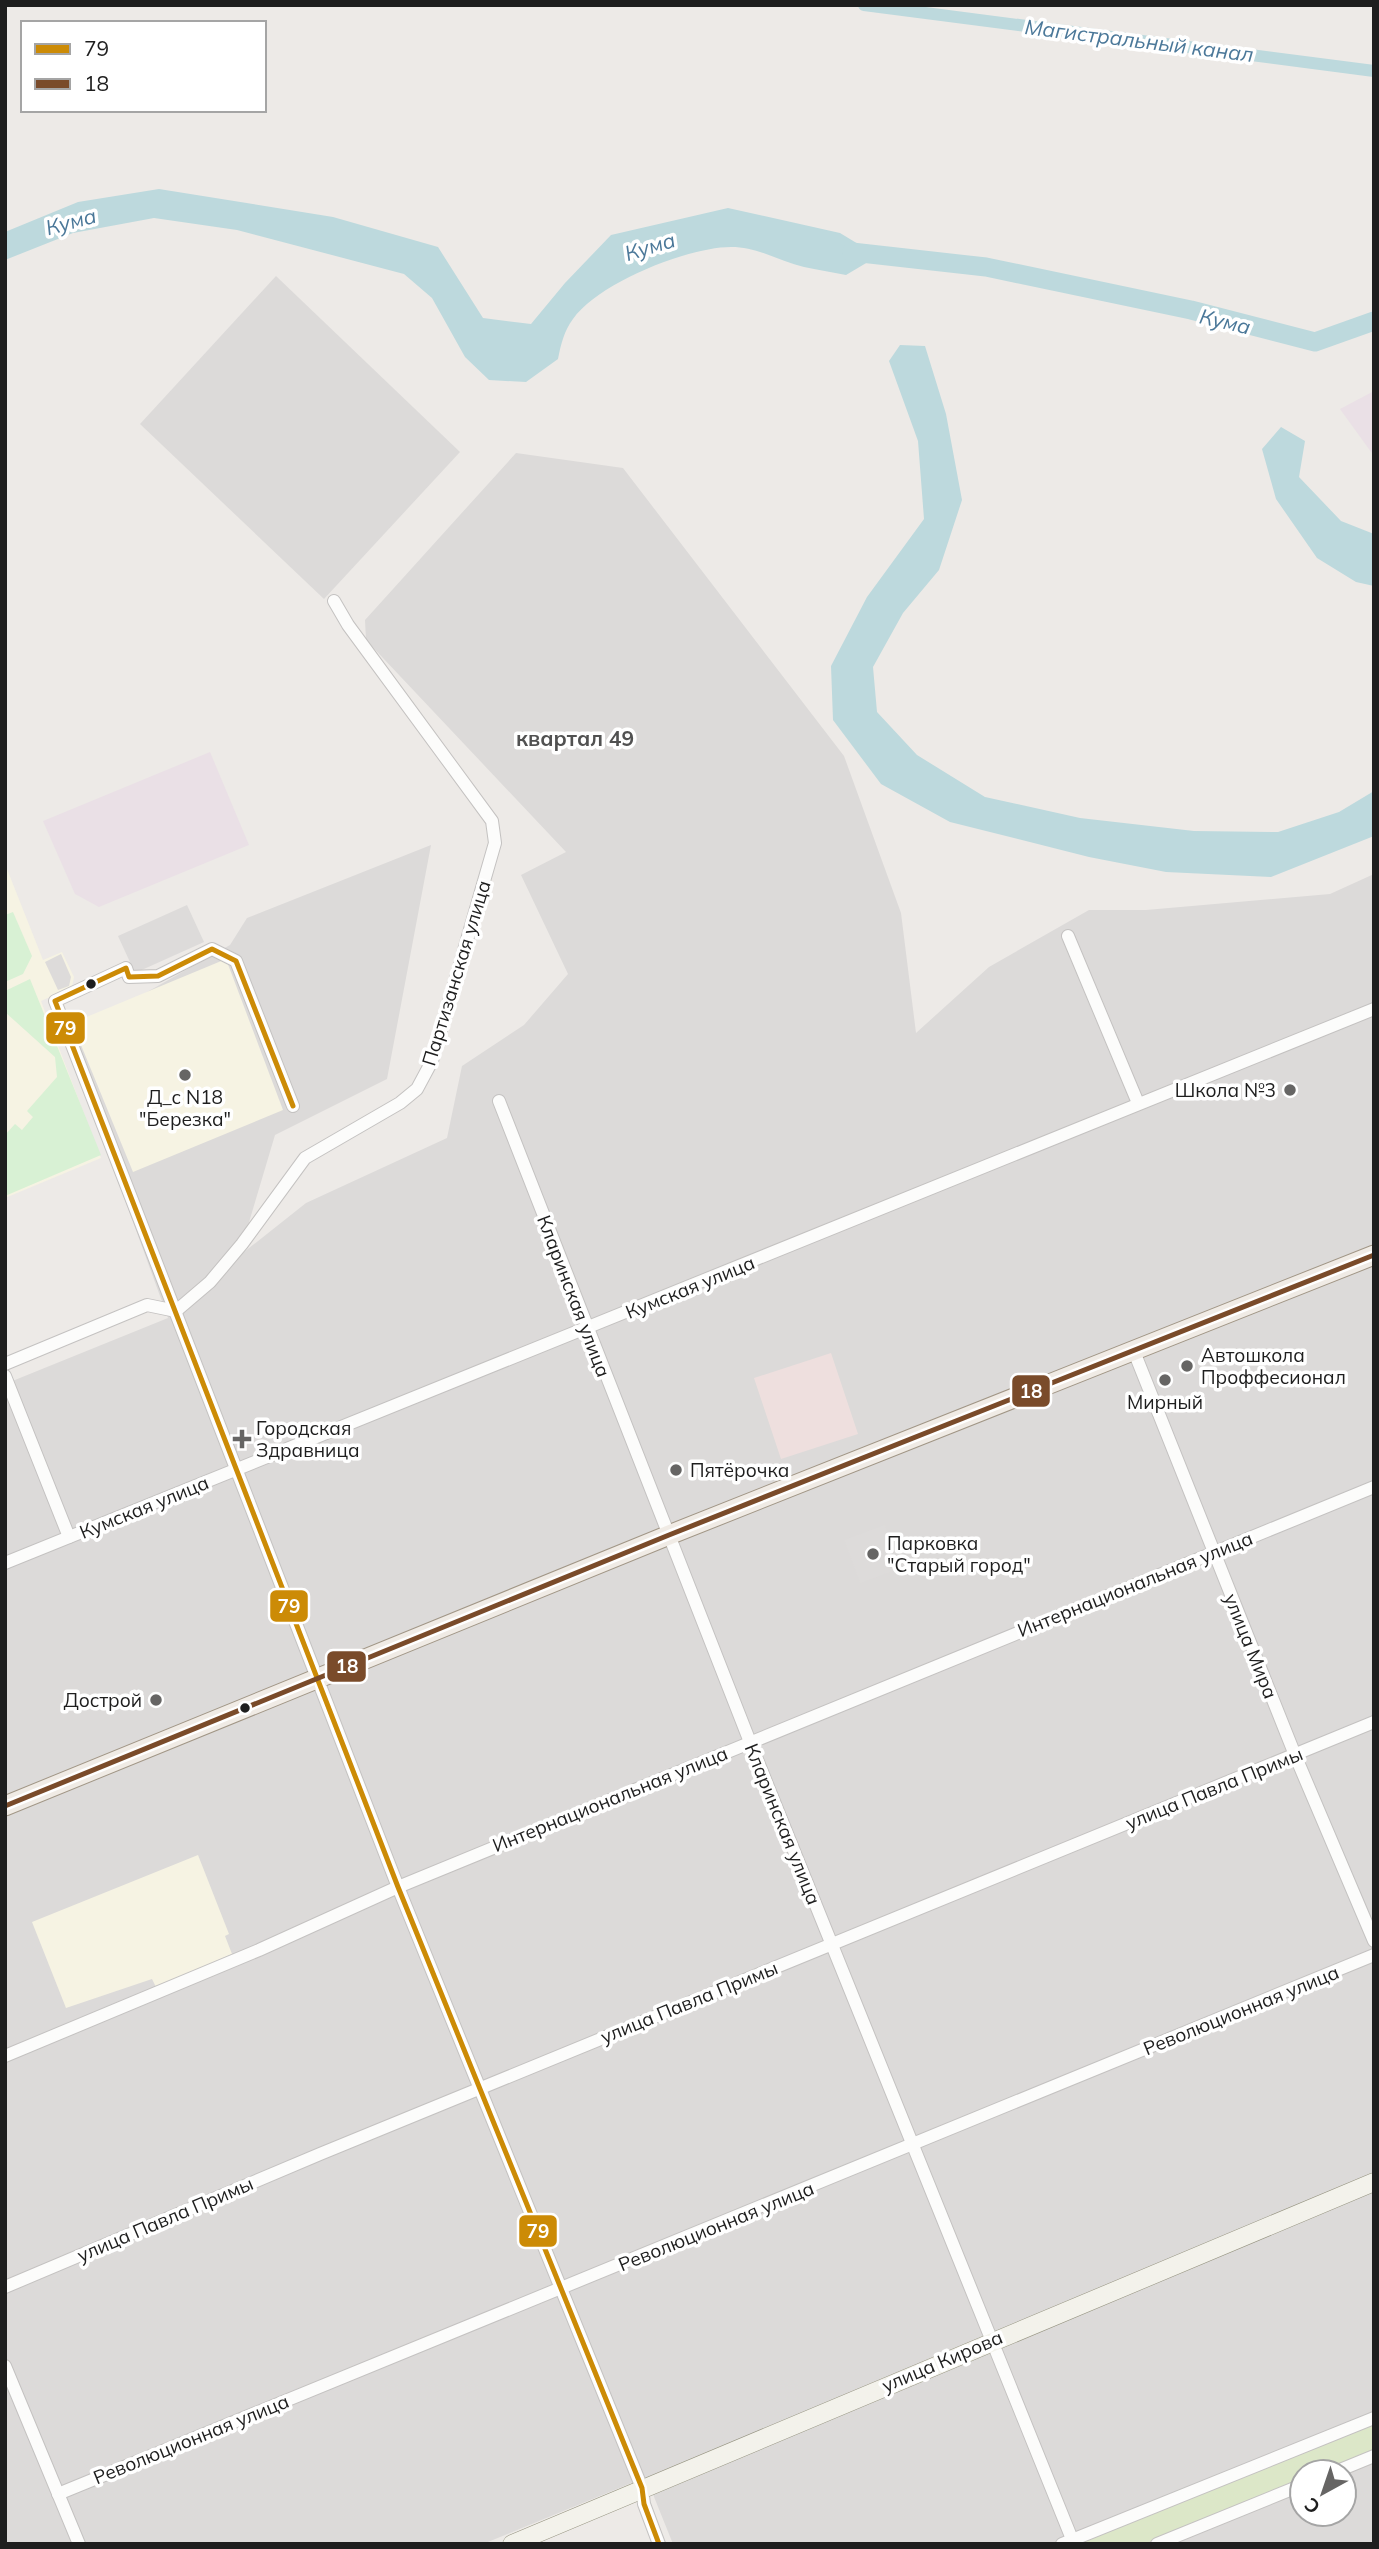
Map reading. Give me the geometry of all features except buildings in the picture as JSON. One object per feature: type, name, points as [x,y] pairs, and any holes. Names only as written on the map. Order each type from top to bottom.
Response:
[{"type":"main road","points":[[5,1806],[669,1535],[1374,1255]]},
{"type":"street","name":"Партизанская улица","points":[[176,1311],[210,1282],[242,1244],[305,1158],[323,1145],[400,1103],[417,1089],[432,1061],[495,843],[492,821],[348,625],[334,601]]},
{"type":"street","points":[[1068,936],[1138,1103]]},
{"type":"street","points":[[293,1106],[236,961],[212,950],[158,976],[129,977],[126,968],[55,1002],[398,1887],[642,2488],[644,2504],[659,2544]]},
{"type":"street","name":"Кумская улица","points":[[5,1563],[1374,1009]]},
{"type":"street","name":"Кларинская улица","points":[[499,1101],[586,1329],[914,2144],[1069,2542]]},
{"type":"street","points":[[5,1364],[147,1305],[176,1311]]},
{"type":"street","name":"улица Мира","points":[[1133,1349],[1295,1755],[1374,1941]]},
{"type":"street","points":[[5,1376],[69,1537]]},
{"type":"street","name":"Интернациональная улица","points":[[5,2056],[259,1951],[398,1887],[1374,1487]]},
{"type":"street","name":"улица Павла Примы","points":[[5,2287],[480,2088],[1374,1722]]},
{"type":"street","name":"Революционная улица","points":[[58,2494],[1374,1955]]},
{"type":"street","name":"улица Кирова","points":[[512,2544],[992,2340],[1374,2182]]},
{"type":"street","points":[[5,2366],[79,2544]]},
{"type":"street","points":[[1069,2542],[1374,2418]]},
{"type":"street","points":[[1157,2544],[1288,2491]]},
{"type":"shaded area","points":[[276,276],[460,452],[324,599],[140,424]]},
{"type":"shaded area","points":[[1374,391],[1374,456],[1340,409]]},
{"type":"shaded area","points":[[516,453],[623,468],[844,756],[901,913],[916,1033],[989,967],[1089,910],[1146,910],[1330,894],[1374,874],[1374,2544],[673,2544],[646,2477],[483,2544],[5,2544],[5,1384],[168,1318],[66,1038],[230,945],[247,918],[431,845],[387,1079],[275,1135],[239,1256],[306,1203],[447,1138],[462,1066],[524,1025],[568,974],[521,875],[566,852],[366,640],[365,620]]},
{"type":"shaded area","points":[[210,752],[249,845],[99,907],[75,894],[43,821]]},
{"type":"shaded area","points":[[5,864],[43,960],[62,952],[74,977],[72,987],[41,1001],[101,1158],[5,1198]]},
{"type":"shaded area","points":[[187,905],[204,942],[135,973],[118,936]]},
{"type":"shaded area","points":[[61,954],[71,977],[69,986],[58,990],[45,962]]},
{"type":"shaded area","points":[[226,959],[283,1110],[133,1172],[72,1023]]},
{"type":"shaded area","points":[[831,1353],[858,1434],[781,1459],[754,1378]]},
{"type":"shaded area","name":"Парковка \"Старый город\"","points":[[885,1525],[901,1568],[860,1583],[844,1540]]},
{"type":"shaded area","points":[[198,1855],[229,1934],[225,1936],[232,1954],[156,1987],[152,1979],[66,2008],[32,1922]]},
{"type":"green space","points":[[13,912],[32,956],[23,974],[5,982],[5,915]]},
{"type":"green space","points":[[30,979],[101,1155],[5,1196],[5,1135],[15,1124],[22,1130],[33,1117],[27,1111],[57,1077],[55,1057],[5,1012],[5,991]]},
{"type":"green space","points":[[1374,2425],[1374,2451],[1356,2458],[1292,2458]]},
{"type":"green space","points":[[1288,2460],[1288,2486],[1144,2544],[1079,2544]]},
{"type":"water","points":[[159,189],[333,217],[438,247],[483,318],[531,324],[565,283],[611,235],[728,208],[840,233],[878,256],[846,275],[804,267],[759,252],[731,247],[692,253],[669,260],[623,280],[585,306],[567,328],[558,359],[526,382],[489,380],[465,357],[432,298],[404,274],[237,230],[154,218],[73,233],[5,260],[5,232],[78,202]]},
{"type":"water","points":[[900,345],[925,346],[946,414],[962,500],[939,570],[903,613],[873,667],[877,712],[917,755],[985,797],[1080,818],[1194,831],[1278,832],[1339,812],[1374,791],[1374,836],[1271,877],[1166,872],[1089,857],[950,822],[881,784],[833,720],[831,666],[867,597],[924,519],[918,441],[889,361]]},
{"type":"water","points":[[1281,427],[1305,441],[1299,477],[1341,521],[1374,534],[1374,586],[1356,582],[1317,558],[1276,499],[1262,449]]},
{"type":"waterway","name":"Магистральный канал","points":[[864,5],[1374,71]]},
{"type":"waterway","name":"Кума","points":[[852,252],[986,267],[1191,310],[1315,342],[1374,321]]},
{"type":"transit line","name":"79","points":[[293,1106],[236,961],[212,949],[158,976],[129,977],[126,968],[55,1001],[398,1887],[642,2488],[644,2504],[659,2544]]},
{"type":"transit line","name":"18","points":[[5,1806],[669,1535],[1374,1255]]},
{"type":"place","name":"Д_с N18 \"Березка\"","points":[[185,1075]]},
{"type":"place","name":"Школа №3","points":[[1290,1090]]},
{"type":"place","name":"Автошкола Проффесионал","points":[[1187,1366]]},
{"type":"place","name":"Мирный","points":[[1165,1380]]},
{"type":"place","name":"Городская Здравница","points":[[242,1439]]},
{"type":"place","name":"Пятёрочка","points":[[676,1470]]},
{"type":"place","name":"Парковка \"Старый город\"","points":[[873,1554]]},
{"type":"place","name":"Дострой","points":[[156,1700]]},
{"type":"district","name":"квартал 49","points":[[575,739]]}]
